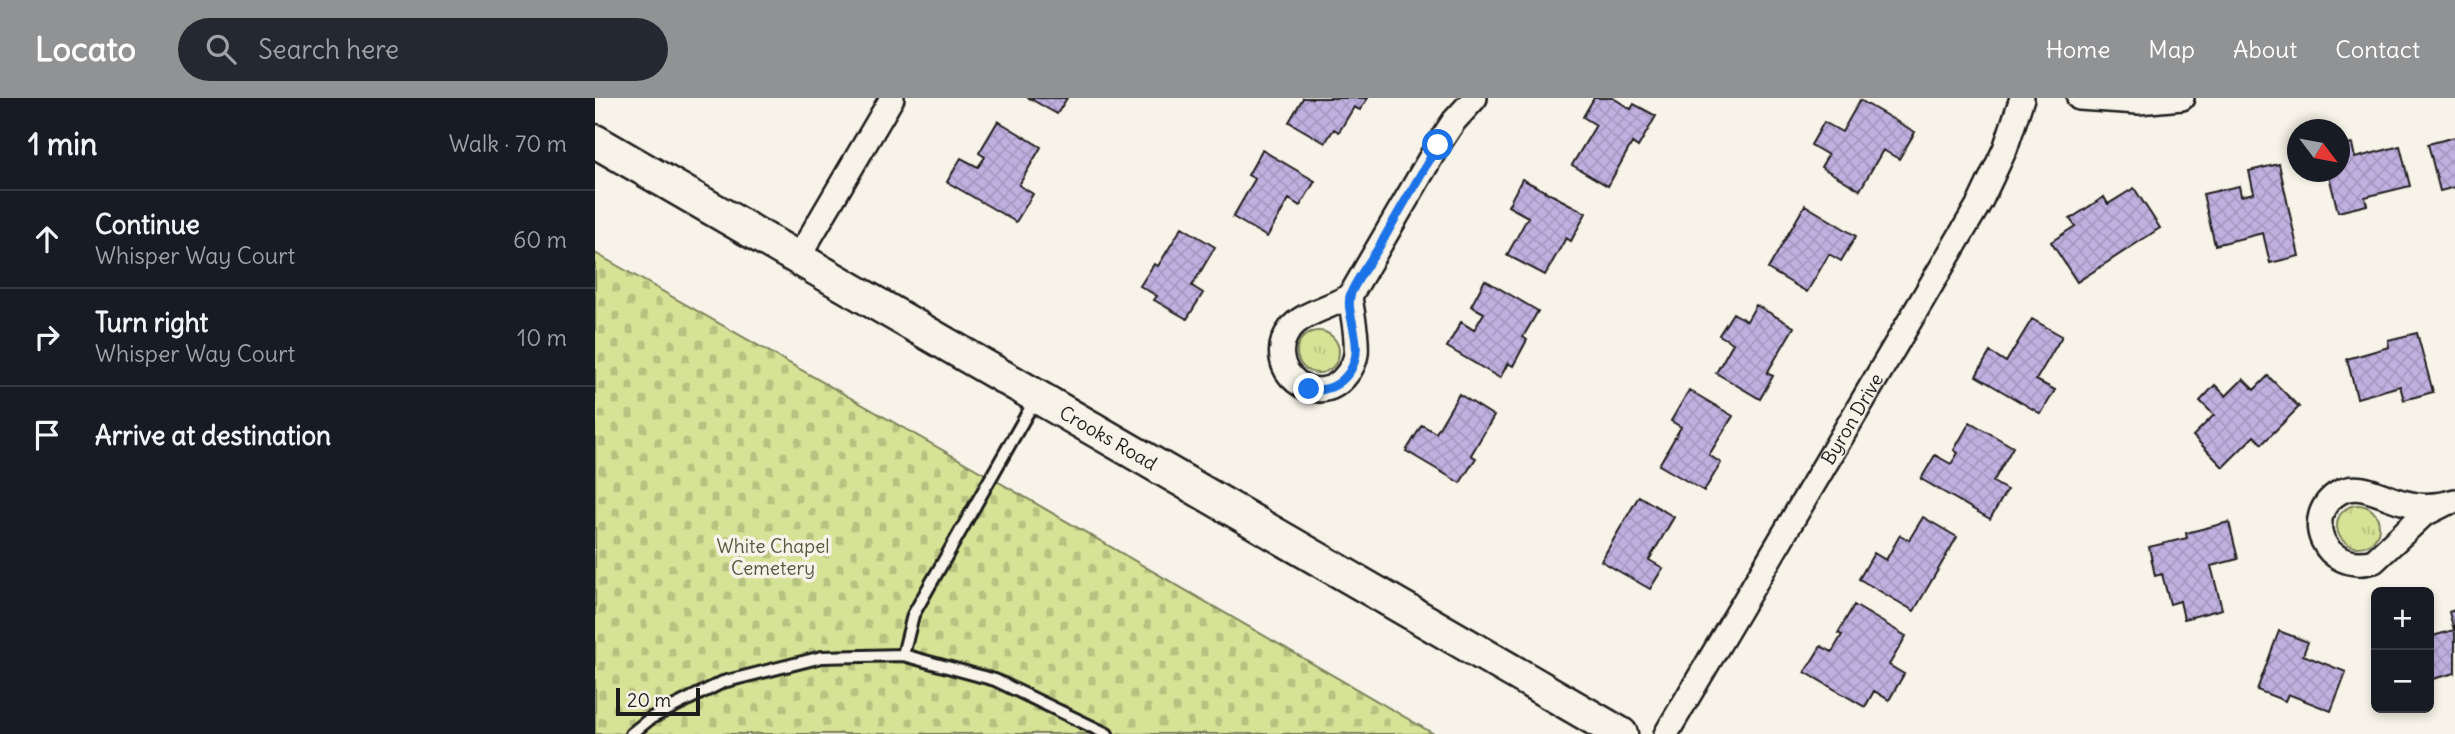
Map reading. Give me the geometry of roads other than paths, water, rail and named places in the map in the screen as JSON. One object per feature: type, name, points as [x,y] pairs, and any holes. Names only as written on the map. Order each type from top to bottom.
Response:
[{"type":"main road","name":"Crooks Road","points":[[595,141],[1621,734]]},
{"type":"street","points":[[798,258],[892,98]]},
{"type":"street","points":[[1350,296],[1438,145],[1454,121],[1475,98]]},
{"type":"street","name":"Byron Drive","points":[[1666,734],[1980,202],[2005,149],[2022,98]]},
{"type":"street","points":[[2079,98],[2138,102],[2182,98]]},
{"type":"street","points":[[2357,488],[2402,502],[2422,505],[2449,503],[2423,515],[2374,561],[2365,564],[2352,564],[2333,555],[2326,547],[2320,532],[2320,518],[2328,503],[2341,492],[2357,488]]},
{"type":"lane","points":[[902,655],[913,615],[1037,396]]},
{"type":"lane","points":[[631,734],[651,718],[723,682],[822,657],[902,655],[995,680],[1107,734]]},
{"type":"park label","name":"White Chapel Cemetery","points":[[773,557]]}]
